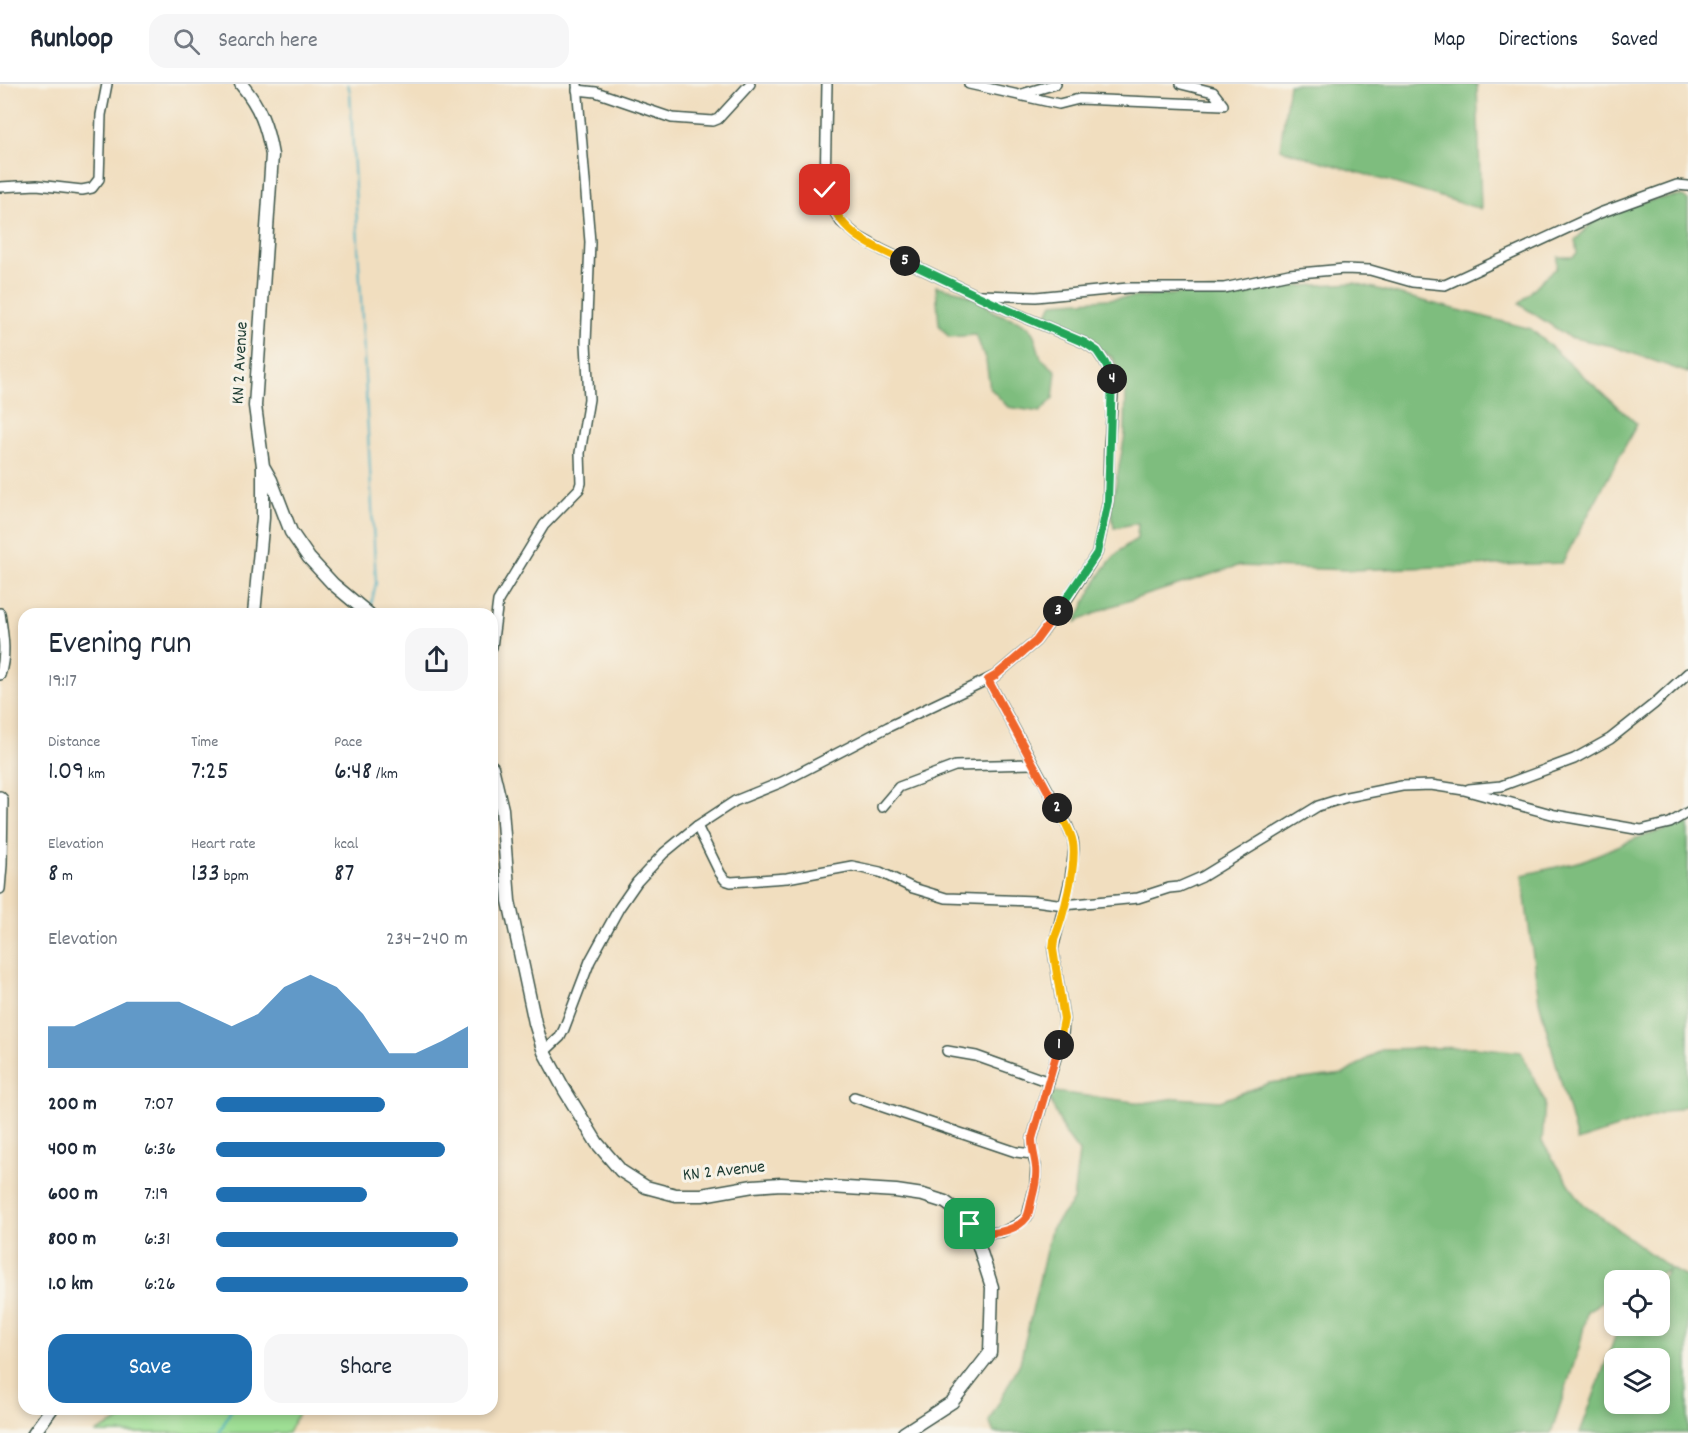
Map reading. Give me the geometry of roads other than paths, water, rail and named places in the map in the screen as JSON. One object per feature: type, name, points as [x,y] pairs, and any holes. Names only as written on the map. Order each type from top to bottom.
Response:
[{"type":"main road","name":"KN 2 Avenue","points":[[241,84],[254,100],[266,126],[272,155],[255,406],[263,466],[271,480],[291,532],[309,558],[333,584],[362,608]]},
{"type":"main road","points":[[255,608],[263,518],[263,466]]},
{"type":"main road","name":"KN 2 Avenue","points":[[498,792],[502,809],[509,901],[528,997],[544,1052],[597,1143],[621,1171],[646,1187],[676,1195],[694,1195],[781,1184],[896,1191],[923,1195],[945,1202],[960,1213],[975,1234],[992,1287],[990,1353],[952,1402],[904,1433]]},
{"type":"main road","points":[[34,1433],[47,1415]]},
{"type":"street","points":[[0,187],[37,185],[82,190],[92,188],[99,179],[101,115],[107,84]]},
{"type":"street","points":[[497,608],[498,601],[544,525],[579,489],[581,483],[580,453],[589,399],[586,343],[590,242],[577,87],[672,118],[713,121],[718,119],[750,84]]},
{"type":"street","points":[[544,1052],[557,1040],[564,1029],[590,961],[619,908],[637,882],[664,853],[697,826],[735,801],[782,783],[888,727],[995,676],[1036,641],[1064,604],[1097,553],[1108,501],[1113,385],[1105,363],[1093,348],[882,250],[859,237],[842,222],[832,208],[825,190],[827,84]]},
{"type":"street","points":[[969,84],[1059,104],[1079,99],[1223,105],[1213,92],[1181,84]]},
{"type":"street","points":[[1019,95],[1056,84]]},
{"type":"street","points":[[976,295],[1036,297],[1128,288],[1224,288],[1289,273],[1344,269],[1370,270],[1412,282],[1445,285],[1600,213],[1677,185],[1688,186]]},
{"type":"street","points":[[0,613],[5,645],[0,675]]},
{"type":"street","points":[[1464,790],[1501,786],[1574,759],[1610,738],[1654,704],[1688,673]]},
{"type":"street","points":[[975,1234],[1002,1232],[1027,1217],[1035,1185],[1036,1166],[1032,1154],[1032,1139],[1063,1034],[1064,1019],[1053,949],[1070,880],[1074,849],[1067,825],[988,680]]},
{"type":"street","points":[[882,807],[899,787],[955,766],[1033,764]]},
{"type":"street","points":[[697,826],[720,873],[731,882],[788,878],[852,866],[880,872],[914,888],[946,898],[1035,901],[1064,906],[1137,898],[1187,884],[1318,806],[1347,797],[1402,786],[1431,785],[1464,790],[1555,815],[1641,830],[1670,823],[1688,812]]},
{"type":"street","points":[[0,796],[3,799],[0,889]]},
{"type":"street","points":[[946,1051],[976,1056],[1049,1082]]},
{"type":"street","points":[[854,1097],[1016,1152],[1032,1154]]},
{"type":"waterway","points":[[348,84],[376,583],[371,605]]},
{"type":"waterway","points":[[219,1433],[228,1415]]}]
